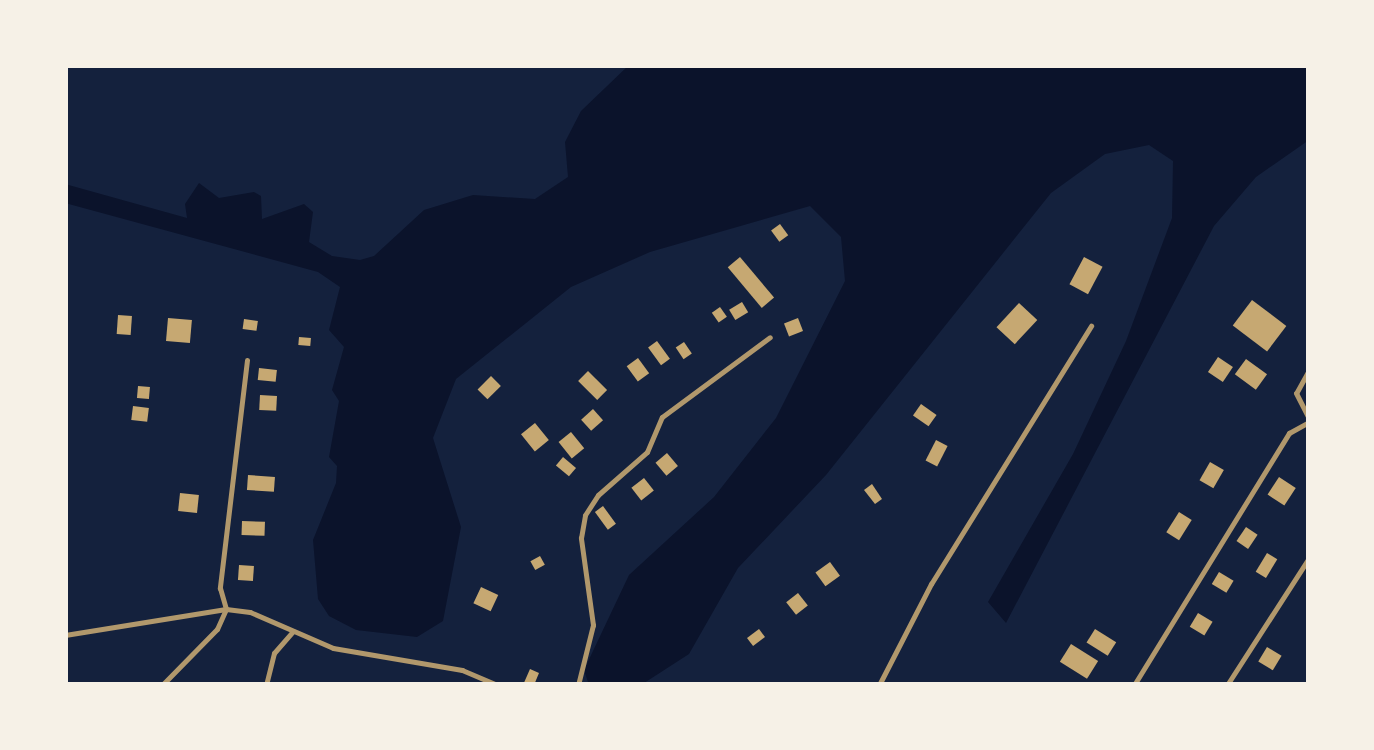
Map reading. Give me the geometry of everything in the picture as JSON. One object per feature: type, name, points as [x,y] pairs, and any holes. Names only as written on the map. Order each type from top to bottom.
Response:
[{"type":"street","points":[[879,685],[931,584],[1092,326]]},
{"type":"street","points":[[578,685],[593,625],[582,538],[585,515],[648,452],[662,418],[770,337]]},
{"type":"street","points":[[162,685],[217,629],[226,609],[220,588],[247,360]]},
{"type":"street","points":[[1134,685],[1290,433],[1309,420],[1296,393],[1309,370]]},
{"type":"street","points":[[1227,685],[1309,558]]},
{"type":"street","points":[[65,635],[226,609],[250,612],[333,648],[462,670],[498,685]]},
{"type":"street","points":[[266,685],[274,653],[292,632]]},
{"type":"water","points":[[629,65],[1309,65],[1309,140],[1256,177],[1214,226],[1006,623],[988,602],[1073,454],[1126,341],[1172,218],[1173,161],[1149,145],[1105,154],[1051,193],[826,475],[738,568],[689,654],[641,685],[589,685],[584,670],[629,575],[714,497],[776,418],[845,281],[841,237],[810,206],[650,252],[571,287],[456,379],[433,438],[461,527],[443,621],[417,637],[356,630],[329,616],[318,599],[313,540],[336,483],[337,466],[329,457],[339,401],[332,390],[344,347],[329,330],[340,287],[318,272],[65,203],[65,184],[187,218],[185,204],[199,183],[219,198],[254,192],[261,196],[262,219],[304,204],[313,212],[309,242],[332,256],[360,260],[374,256],[424,210],[473,195],[535,199],[568,177],[565,142],[581,111]]},
{"type":"building","points":[[780,224],[788,235],[779,242],[771,230]]},
{"type":"building","points":[[740,257],[774,298],[762,308],[728,267]]},
{"type":"building","points":[[1084,257],[1103,267],[1088,294],[1069,284]]},
{"type":"building","points":[[1252,300],[1286,326],[1267,351],[1233,326]]},
{"type":"building","points":[[742,302],[748,312],[735,320],[729,310]]},
{"type":"building","points":[[1019,303],[1037,320],[1015,344],[996,327]]},
{"type":"building","points":[[720,307],[727,317],[719,323],[712,313]]},
{"type":"building","points":[[118,315],[132,316],[131,335],[117,334]]},
{"type":"building","points":[[168,318],[192,320],[190,343],[166,341]]},
{"type":"building","points":[[798,318],[803,331],[789,336],[784,323]]},
{"type":"building","points":[[244,319],[258,321],[256,331],[243,329]]},
{"type":"building","points":[[299,337],[311,338],[310,346],[298,345]]},
{"type":"building","points":[[657,341],[670,359],[661,365],[648,347]]},
{"type":"building","points":[[684,342],[692,354],[684,359],[676,348]]},
{"type":"building","points":[[1218,357],[1233,367],[1223,382],[1208,372]]},
{"type":"building","points":[[638,358],[649,373],[638,382],[627,366]]},
{"type":"building","points":[[1246,359],[1267,374],[1256,390],[1235,374]]},
{"type":"building","points":[[259,368],[277,370],[276,382],[258,380]]},
{"type":"building","points":[[588,371],[607,390],[597,400],[578,381]]},
{"type":"building","points":[[491,376],[501,386],[487,399],[478,389]]},
{"type":"building","points":[[138,386],[150,387],[149,399],[137,398]]},
{"type":"building","points":[[260,395],[277,396],[276,411],[259,410]]},
{"type":"building","points":[[921,404],[937,415],[929,426],[913,415]]},
{"type":"building","points":[[133,406],[149,408],[147,422],[131,420]]},
{"type":"building","points":[[593,409],[603,420],[591,431],[581,420]]},
{"type":"building","points":[[535,423],[549,440],[535,451],[521,434]]},
{"type":"building","points":[[571,432],[584,448],[572,458],[559,442]]},
{"type":"building","points":[[936,440],[948,446],[937,466],[926,460]]},
{"type":"building","points":[[667,453],[678,466],[666,476],[656,463]]},
{"type":"building","points":[[563,457],[576,468],[569,476],[556,465]]},
{"type":"building","points":[[1210,462],[1224,470],[1213,488],[1200,480]]},
{"type":"building","points":[[248,475],[275,477],[274,492],[247,490]]},
{"type":"building","points":[[1279,477],[1296,488],[1284,506],[1268,495]]},
{"type":"building","points":[[644,478],[654,491],[641,500],[631,488]]},
{"type":"building","points":[[872,484],[882,499],[875,504],[864,490]]},
{"type":"building","points":[[180,493],[199,495],[197,513],[178,511]]},
{"type":"building","points":[[603,506],[616,524],[608,530],[595,512]]},
{"type":"building","points":[[1179,512],[1192,520],[1179,540],[1166,532]]},
{"type":"building","points":[[242,521],[265,522],[264,536],[242,535]]},
{"type":"building","points":[[1246,527],[1258,535],[1248,549],[1236,541]]},
{"type":"building","points":[[1267,553],[1277,559],[1266,578],[1256,572]]},
{"type":"building","points":[[540,556],[545,565],[535,570],[530,561]]},
{"type":"building","points":[[830,562],[840,576],[825,586],[815,573]]},
{"type":"building","points":[[239,565],[254,566],[253,581],[238,580]]},
{"type":"building","points":[[1219,572],[1234,581],[1226,593],[1212,584]]},
{"type":"building","points":[[481,587],[498,595],[491,611],[473,603]]},
{"type":"building","points":[[798,593],[808,606],[796,615],[786,602]]},
{"type":"building","points":[[1198,613],[1213,622],[1204,635],[1190,627]]},
{"type":"building","points":[[759,629],[765,637],[753,646],[747,638]]},
{"type":"building","points":[[1095,629],[1116,642],[1108,656],[1087,643]]},
{"type":"building","points":[[1071,644],[1098,661],[1087,679],[1060,662]]},
{"type":"building","points":[[1267,647],[1282,656],[1273,670],[1258,662]]},
{"type":"building","points":[[530,669],[539,673],[534,685],[523,685]]}]
